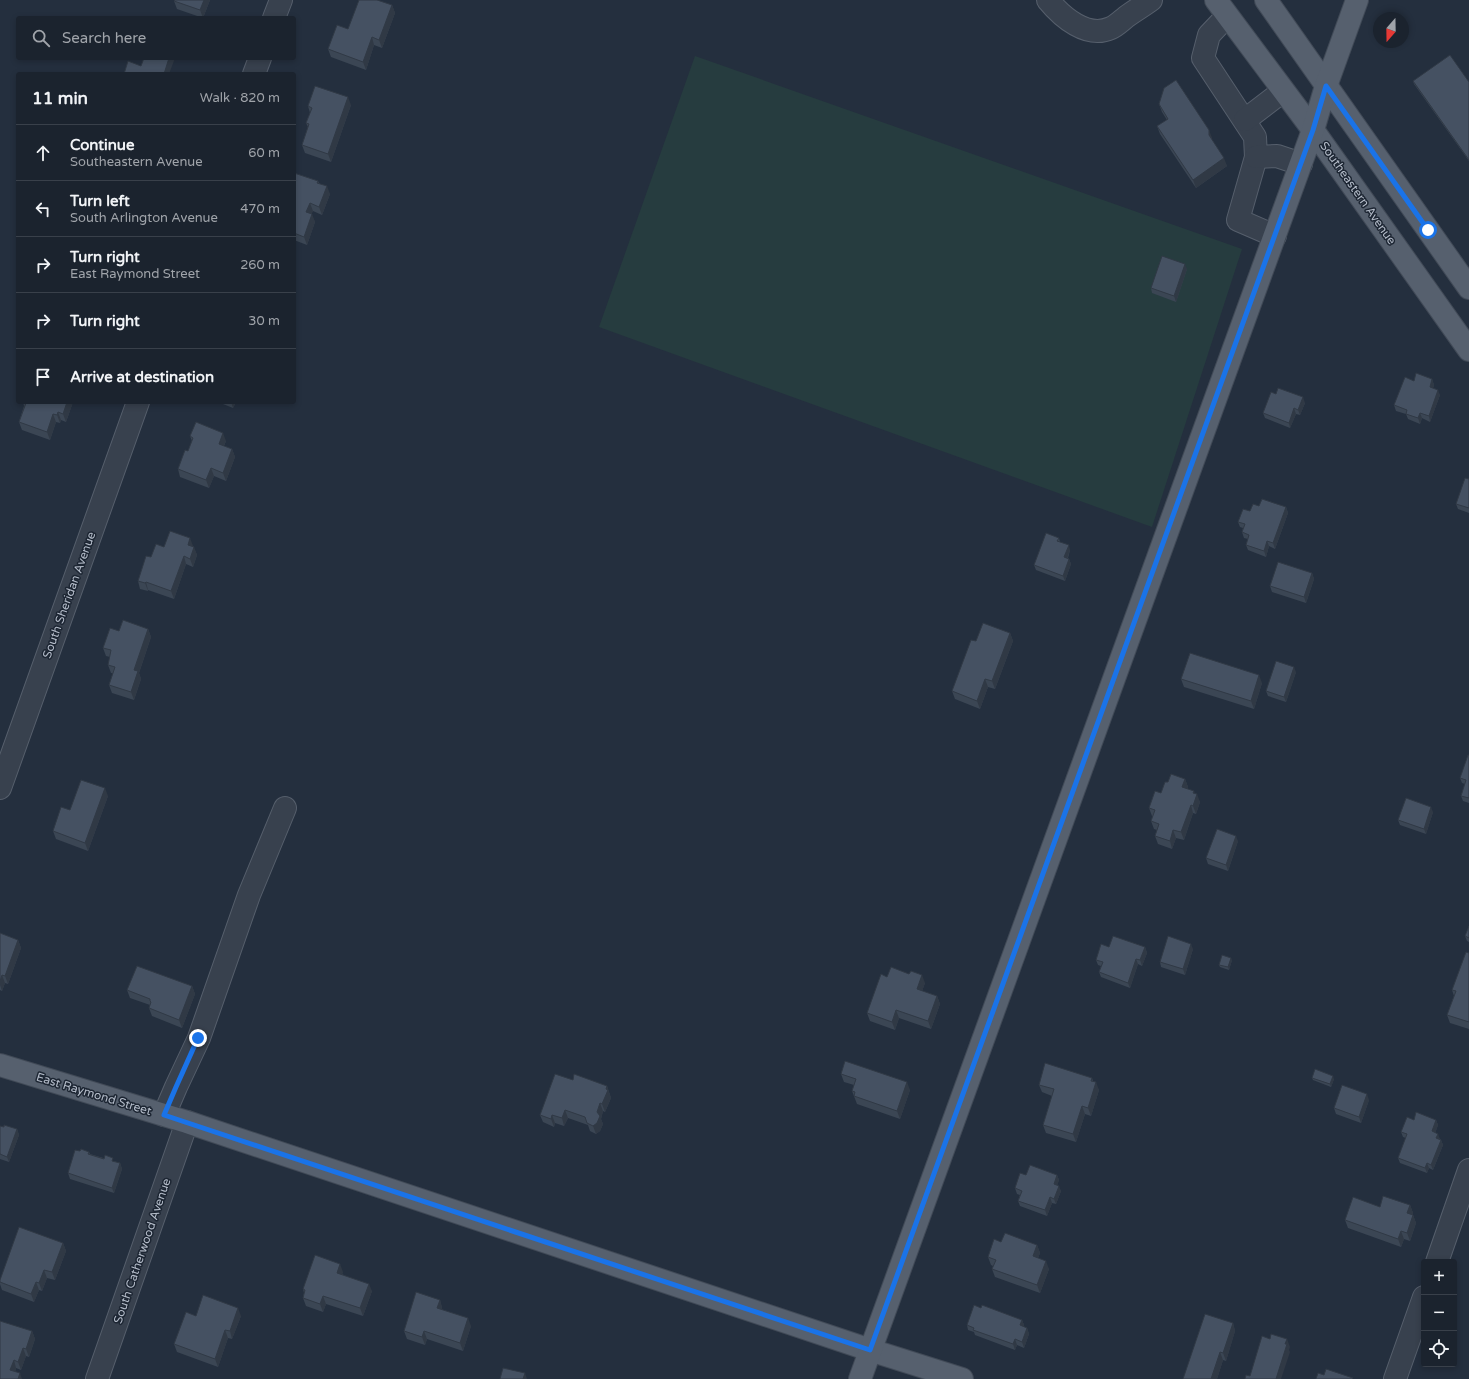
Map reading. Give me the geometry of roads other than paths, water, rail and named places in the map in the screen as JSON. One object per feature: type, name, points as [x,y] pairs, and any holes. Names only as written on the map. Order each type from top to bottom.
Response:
[{"type":"main road","points":[[1266,0],[1469,288]]},
{"type":"main road","points":[[860,1379],[1301,164],[1326,86],[1357,0]]},
{"type":"main road","name":"Southeastern Avenue","points":[[1222,8],[1313,130],[1469,350]]},
{"type":"main road","name":"East Raymond Street","points":[[0,1065],[186,1122],[870,1350],[962,1379]]},
{"type":"street","points":[[275,16],[281,0]]},
{"type":"street","points":[[1048,0],[1058,11],[1077,24],[1087,30],[1097,32],[1111,28],[1151,0]]},
{"type":"street","points":[[1222,8],[1209,35],[1202,58],[1255,136],[1256,156],[1238,220],[1275,236]]},
{"type":"street","points":[[255,72],[259,60]]},
{"type":"street","points":[[1245,120],[1283,91]]},
{"type":"street","points":[[1256,156],[1277,156],[1301,164]]},
{"type":"street","name":"South Sheridan Avenue","points":[[0,788],[137,404]]},
{"type":"street","points":[[164,1115],[198,1038],[244,909],[285,808]]},
{"type":"street","name":"South Catherwood Avenue","points":[[97,1379],[186,1122]]},
{"type":"street","points":[[1437,1259],[1469,1170]]},
{"type":"street","points":[[1395,1379],[1421,1305]]}]
